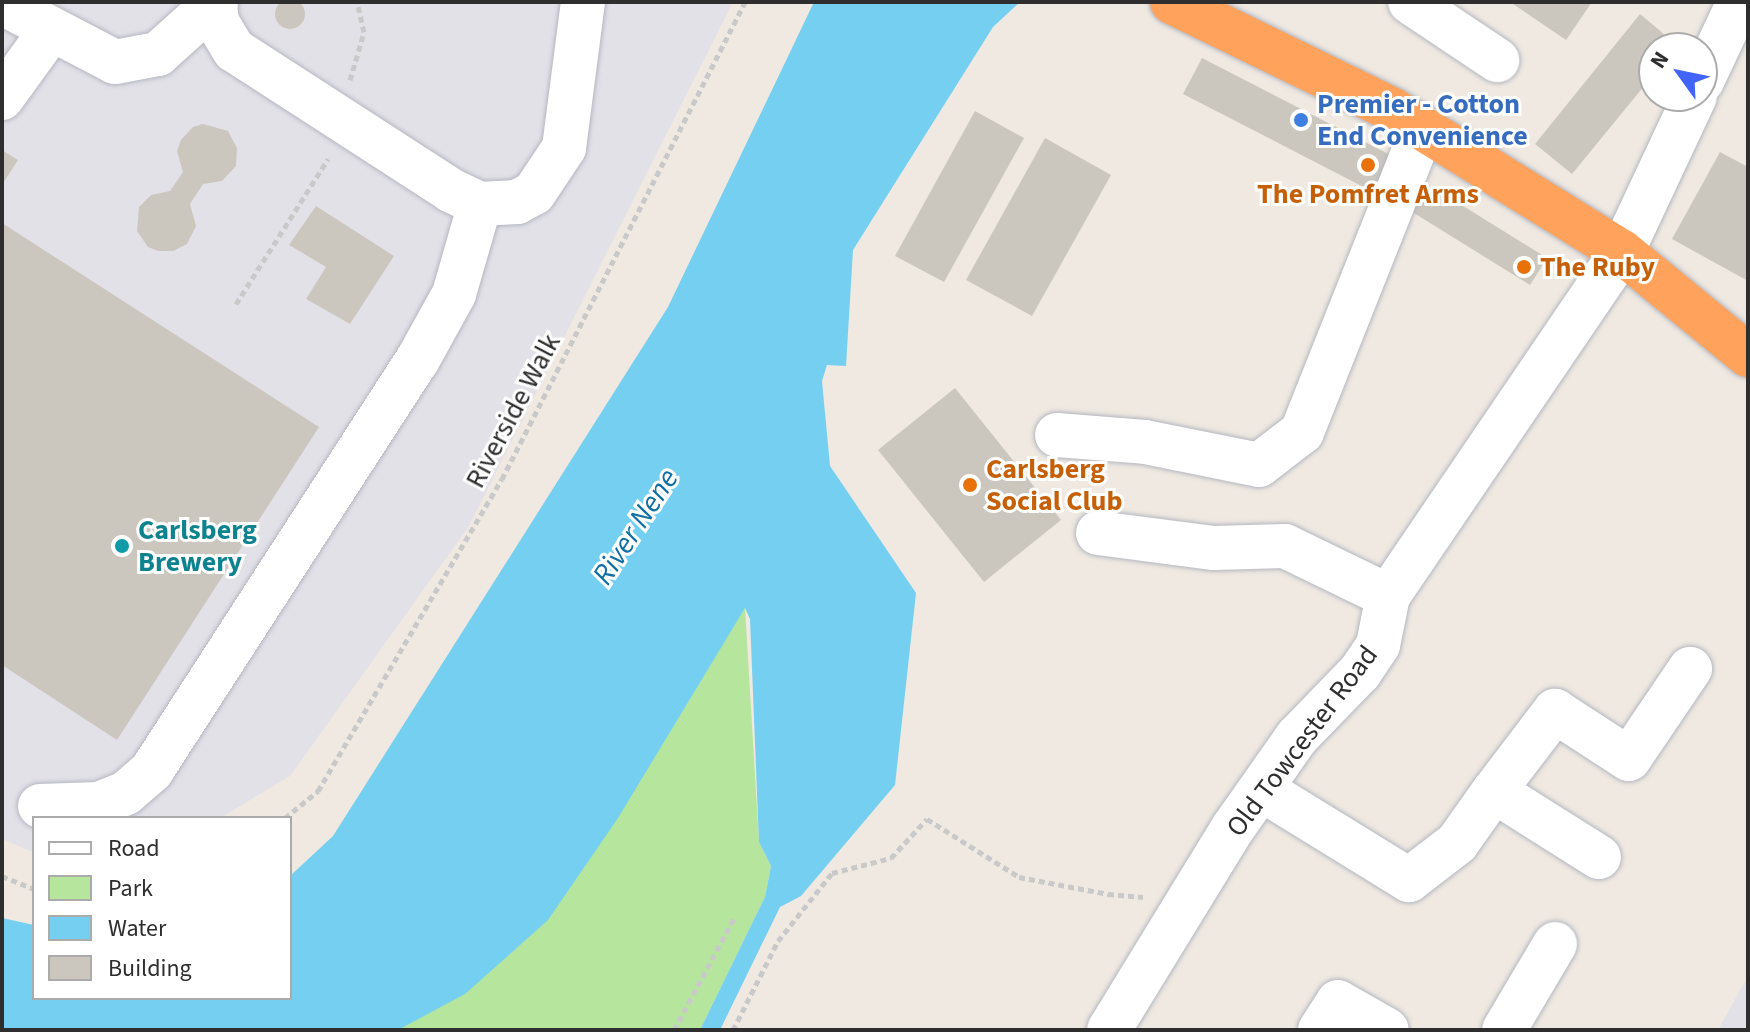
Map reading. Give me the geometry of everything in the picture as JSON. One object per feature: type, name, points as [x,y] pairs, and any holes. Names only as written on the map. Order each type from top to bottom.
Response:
[{"type":"highway","points":[[1172,2],[1393,110],[1423,128],[1622,252],[1748,355]]},
{"type":"street","points":[[2,98],[23,12],[115,62],[158,54],[215,3],[223,36],[234,50],[450,190],[480,204],[517,202],[534,193],[564,148],[583,2]]},
{"type":"street","points":[[1410,2],[1497,60]]},
{"type":"street","points":[[1718,54],[1739,18]]},
{"type":"street","name":"Old Towcester Road","points":[[1109,1030],[1192,901],[1233,828],[1297,737],[1360,672],[1378,645],[1388,596],[1622,252],[1688,112]]},
{"type":"street","points":[[1057,435],[1145,442],[1259,465],[1302,432],[1423,128]]},
{"type":"street","points":[[40,806],[99,804],[126,793],[152,770],[417,361],[454,294],[480,204]]},
{"type":"street","points":[[1098,533],[1214,548],[1285,546],[1388,596]]},
{"type":"street","points":[[1261,789],[1409,880],[1457,843],[1555,711],[1629,759],[1690,669]]},
{"type":"street","points":[[1494,791],[1599,857]]},
{"type":"street","points":[[1504,1030],[1555,944]]},
{"type":"street","points":[[1320,1030],[1338,1002],[1387,1030]]},
{"type":"path","points":[[236,304],[328,159],[364,32],[357,2]]},
{"type":"path","name":"Riverside Walk","points":[[287,816],[318,791],[502,479],[745,2]]},
{"type":"path","points":[[733,1030],[778,941],[832,873],[891,858],[927,819],[1019,877],[1108,894],[1192,901]]},
{"type":"path","points":[[2,876],[32,888]]},
{"type":"path","points":[[674,1030],[735,916]]},
{"type":"shaded area","points":[[2,2],[733,2],[469,526],[290,776],[223,816],[32,816],[32,851],[2,839]]},
{"type":"shaded area","points":[[1748,976],[1748,1030],[1718,1030]]},
{"type":"green space","points":[[745,608],[759,842],[771,866],[765,897],[700,1030],[398,1030],[408,1023],[701,677]]},
{"type":"water","name":"River Nene","points":[[814,2],[1020,2],[993,27],[853,250],[846,366],[827,365],[822,381],[830,466],[916,593],[895,785],[801,896],[780,907],[720,1030],[700,1030],[765,897],[771,866],[759,842],[750,619],[745,608],[618,818],[548,920],[465,994],[398,1030],[2,1030],[2,918],[32,925],[32,1000],[292,1000],[292,874],[333,836],[668,307]]},
{"type":"building","points":[[290,-1],[300,4],[305,14],[300,24],[290,29],[280,24],[275,14],[280,4]]},
{"type":"building","points":[[1510,2],[1592,2],[1566,40]]},
{"type":"building","points":[[1640,14],[1661,32],[1638,32],[1638,94],[1572,174],[1535,144]]},
{"type":"building","points":[[1202,58],[1400,160],[1381,196],[1183,94]]},
{"type":"building","points":[[975,111],[1024,138],[944,282],[895,256]]},
{"type":"building","points":[[203,124],[228,131],[237,148],[236,166],[222,181],[203,184],[190,204],[196,226],[187,244],[173,251],[148,247],[137,231],[139,207],[151,195],[170,191],[183,172],[177,151],[181,140],[193,127]]},
{"type":"building","points":[[1045,138],[1111,175],[1032,316],[966,280]]},
{"type":"building","points":[[2,150],[18,160],[2,185]]},
{"type":"building","points":[[1720,152],[1748,167],[1748,281],[1672,239]]},
{"type":"building","points":[[1418,178],[1547,258],[1530,285],[1401,205]]},
{"type":"building","points":[[316,206],[394,256],[350,324],[306,299],[326,267],[289,245]]},
{"type":"building","name":"Carlsberg Brewery","points":[[2,223],[319,427],[117,740],[2,665]]},
{"type":"building","name":"Carlsberg Social Club","points":[[955,388],[1061,520],[984,582],[878,450]]},
{"type":"place","name":"Premier - Cotton End Convenience","points":[[1301,120]]},
{"type":"place","name":"The Pomfret Arms","points":[[1368,165]]},
{"type":"place","name":"The Ruby","points":[[1524,267]]},
{"type":"place","name":"Carlsberg Social Club","points":[[970,485]]},
{"type":"place","name":"Carlsberg Brewery","points":[[122,546]]}]
